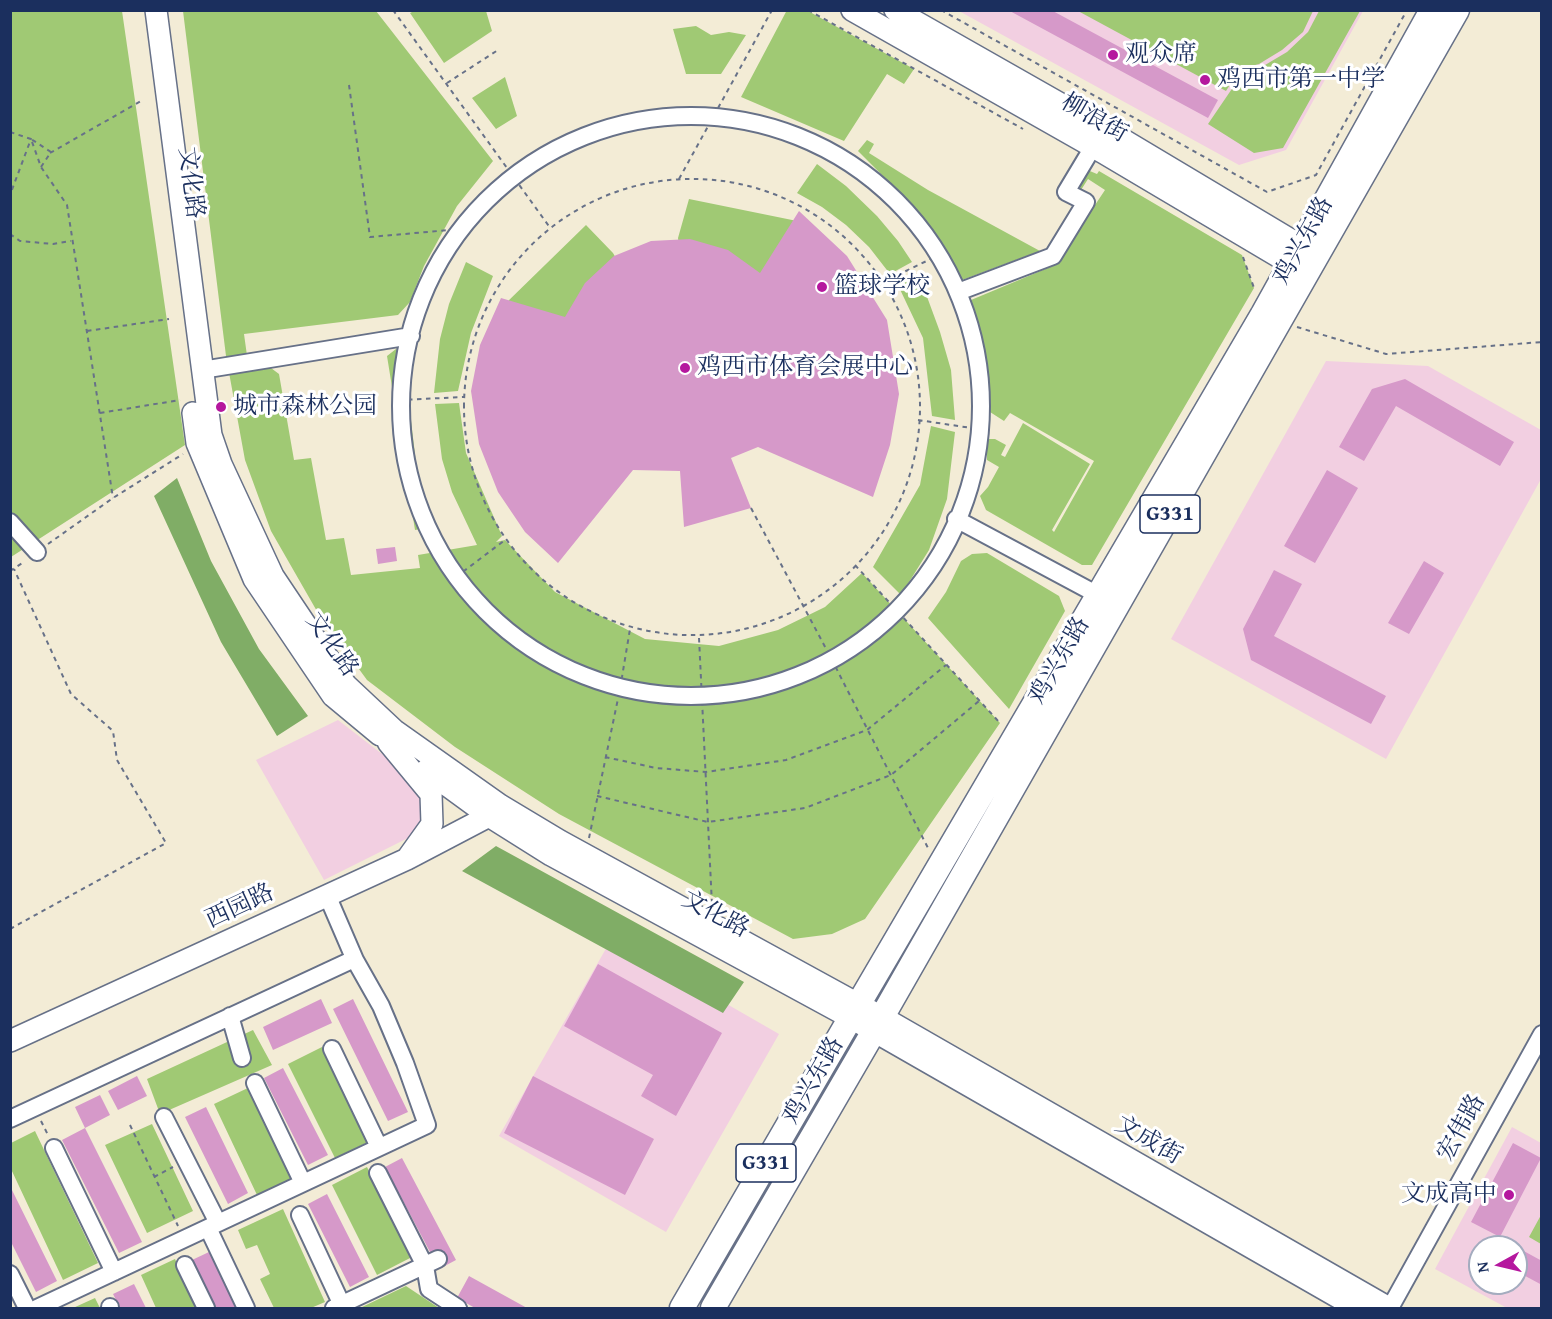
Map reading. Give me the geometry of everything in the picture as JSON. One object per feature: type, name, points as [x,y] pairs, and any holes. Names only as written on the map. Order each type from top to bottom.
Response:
[{"type":"highway","name":"鸡兴东路","points":[[713,1308],[1280,322],[1301,259],[1432,10]]},
{"type":"highway","name":"鸡兴东路","points":[[682,1308],[1098,595],[1301,259],[1457,10]]},
{"type":"main road","name":"文化路","points":[[142,10],[197,443],[254,579],[333,696],[388,742],[495,811]]},
{"type":"main road","name":"文化路","points":[[156,10],[211,435],[221,464],[273,576],[346,685],[394,730],[551,855],[878,1024]]},
{"type":"main road","name":"柳浪街","points":[[852,10],[1092,147],[1301,259]]},
{"type":"main road","name":"柳浪街","points":[[895,10],[1115,135],[1301,259]]},
{"type":"main road","points":[[388,742],[431,794],[432,824],[407,858]]},
{"type":"main road","name":"西园路","points":[[10,1041],[327,896],[407,858],[495,811]]},
{"type":"main road","name":"文成街","points":[[878,1024],[1358,1308]]},
{"type":"main road","name":"文成街","points":[[878,1024],[1389,1308]]},
{"type":"street","points":[[647,116],[712,118],[748,118],[842,156],[918,223],[963,303],[982,393],[972,484],[934,568],[872,635],[792,681],[702,698],[611,687],[528,649],[460,586],[413,497],[399,400],[419,297],[472,211],[551,148],[647,116]]},
{"type":"street","points":[[958,292],[1053,256],[1086,202],[1066,192],[1092,147]]},
{"type":"street","points":[[202,370],[411,336]]},
{"type":"street","points":[[956,519],[1098,595]]},
{"type":"street","points":[[10,522],[37,552]]},
{"type":"street","points":[[37,1308],[427,1125],[405,1063],[381,1006],[354,958],[327,896]]},
{"type":"street","points":[[10,1119],[354,958]]},
{"type":"street","points":[[231,1016],[242,1058]]},
{"type":"street","name":"宏伟路","points":[[1389,1308],[1542,1034]]},
{"type":"street","points":[[332,1049],[379,1147]]},
{"type":"street","points":[[255,1083],[303,1183]]},
{"type":"street","points":[[164,1116],[186,1160],[246,1308]]},
{"type":"street","points":[[54,1148],[114,1272]]},
{"type":"street","points":[[378,1173],[431,1262],[429,1289],[458,1308]]},
{"type":"street","points":[[300,1215],[338,1306],[431,1262]]},
{"type":"street","points":[[185,1265],[206,1308]]},
{"type":"street","points":[[10,1274],[27,1308]]},
{"type":"path","points":[[393,10],[551,229]]},
{"type":"path","points":[[679,179],[772,10]]},
{"type":"path","points":[[808,10],[1023,129]]},
{"type":"path","points":[[941,10],[1267,192],[1316,175],[1407,10]]},
{"type":"path","points":[[446,84],[498,50]]},
{"type":"path","points":[[350,85],[370,237],[461,230]]},
{"type":"path","points":[[41,167],[50,153],[141,101]]},
{"type":"path","points":[[10,132],[31,139],[50,153]]},
{"type":"path","points":[[31,139],[41,167],[67,205],[113,498]]},
{"type":"path","points":[[10,195],[31,139]]},
{"type":"path","points":[[667,178],[740,182],[808,209],[864,256],[903,318],[920,389],[918,420],[914,462],[886,529],[838,585],[775,622],[699,638],[630,628],[555,592],[500,534],[468,462],[463,383],[485,307],[531,242],[551,229],[596,198],[667,178]]},
{"type":"path","points":[[10,234],[20,241],[53,244],[72,241]]},
{"type":"path","points":[[1242,255],[1254,288]]},
{"type":"path","points":[[881,283],[937,256]]},
{"type":"path","points":[[87,331],[169,319]]},
{"type":"path","points":[[1280,322],[1386,354],[1542,342]]},
{"type":"path","points":[[399,400],[464,397]]},
{"type":"path","points":[[100,413],[180,400]]},
{"type":"path","points":[[918,420],[978,429]]},
{"type":"path","points":[[10,929],[166,843],[117,760],[112,731],[71,694],[12,570],[113,498],[197,443]]},
{"type":"path","points":[[751,508],[928,848],[933,838]]},
{"type":"path","points":[[456,577],[506,540]]},
{"type":"path","points":[[855,565],[1000,723],[1004,716]]},
{"type":"path","points":[[589,838],[620,689],[630,628]]},
{"type":"path","points":[[699,638],[712,905]]},
{"type":"path","points":[[605,758],[656,768],[706,772],[786,760],[867,730],[946,665]]},
{"type":"path","points":[[597,796],[708,822],[805,808],[891,775],[979,700]]},
{"type":"path","points":[[35,1107],[54,1148]]},
{"type":"path","points":[[130,1125],[184,1239]]},
{"type":"path","points":[[154,1177],[186,1160]]},
{"type":"shaded area","name":"鸡西市第一中学","points":[[959,11],[1363,11],[1286,150],[1239,165]]},
{"type":"shaded area","points":[[1326,361],[1428,366],[1541,430],[1541,479],[1386,759],[1171,639]]},
{"type":"shaded area","points":[[338,720],[408,774],[425,794],[422,831],[324,880],[256,760]]},
{"type":"shaded area","points":[[612,938],[779,1034],[666,1232],[499,1136]]},
{"type":"shaded area","name":"文成高中","points":[[1512,1127],[1541,1143],[1541,1308],[1507,1308],[1483,1295],[1528,1295],[1528,1235],[1468,1235],[1468,1287],[1435,1269]]},
{"type":"green space","points":[[787,10],[808,11],[914,69],[904,84],[887,74],[844,141],[741,97]]},
{"type":"green space","points":[[11,11],[122,11],[185,445],[11,557]]},
{"type":"green space","points":[[183,11],[376,11],[493,161],[457,206],[424,266],[410,302],[398,315],[244,334],[249,370],[271,368],[279,374],[294,460],[311,458],[326,540],[344,538],[351,575],[420,568],[418,555],[477,545],[452,492],[442,459],[435,404],[459,403],[466,453],[502,536],[496,542],[505,540],[555,592],[645,639],[719,646],[778,630],[825,607],[862,573],[1000,723],[865,919],[832,934],[793,939],[559,814],[455,747],[367,680],[318,613],[271,531],[245,460],[226,356]]},
{"type":"green space","points":[[414,11],[486,11],[492,31],[444,63],[410,13]]},
{"type":"green space","points":[[1078,11],[1313,11],[1303,32],[1282,50],[1259,64],[1240,69],[1226,91]]},
{"type":"green space","points":[[1319,11],[1360,11],[1283,148],[1254,153],[1208,124],[1242,74],[1260,68],[1287,52],[1308,32]]},
{"type":"green space","points":[[696,26],[711,35],[729,32],[746,35],[721,74],[686,74],[673,29]]},
{"type":"green space","points":[[505,77],[517,116],[496,129],[472,98]]},
{"type":"green space","points":[[867,140],[874,144],[869,153],[928,190],[1040,251],[962,280],[920,213],[858,151]]},
{"type":"green space","points":[[817,164],[846,186],[877,216],[912,262],[890,274],[869,247],[846,225],[822,207],[797,193]]},
{"type":"green space","points":[[1085,169],[1097,174],[1099,171],[1242,255],[1254,288],[1092,565],[1082,565],[986,510],[980,496],[999,467],[987,460],[987,439],[995,439],[1006,445],[1001,455],[1005,457],[1023,423],[1090,464],[1052,530],[1054,532],[1094,461],[1010,413],[1004,421],[990,412],[971,300],[1055,265],[1105,190],[1088,179],[1081,190],[1078,181]]},
{"type":"green space","points":[[689,199],[802,222],[758,284],[682,269],[678,238]]},
{"type":"green space","points":[[586,225],[613,253],[630,283],[573,336],[505,304]]},
{"type":"green space","points":[[466,262],[493,276],[471,333],[458,391],[434,393],[440,339],[449,304]]},
{"type":"green space","points":[[919,275],[951,370],[955,420],[932,416],[923,338],[897,283]]},
{"type":"green space","points":[[396,349],[403,354],[420,496],[431,527],[415,530],[387,356]]},
{"type":"green space","points":[[931,426],[955,432],[947,499],[929,550],[901,595],[873,567],[920,485]]},
{"type":"green space","points":[[177,478],[211,561],[259,649],[308,716],[277,736],[221,642],[154,496]]},
{"type":"green space","points":[[987,553],[1059,596],[1065,611],[1009,709],[928,618],[946,592],[961,561],[972,554]]},
{"type":"green space","points":[[496,846],[744,982],[723,1013],[462,871]]},
{"type":"green space","points":[[253,1030],[272,1065],[160,1114],[147,1079]]},
{"type":"green space","points":[[322,1047],[368,1142],[335,1158],[288,1064]]},
{"type":"green space","points":[[250,1087],[293,1178],[257,1195],[214,1104]]},
{"type":"green space","points":[[152,1124],[193,1211],[147,1233],[105,1145]]},
{"type":"green space","points":[[35,1131],[98,1263],[63,1280],[11,1169],[11,1143]]},
{"type":"green space","points":[[367,1167],[412,1257],[377,1275],[332,1185]]},
{"type":"green space","points":[[283,1209],[325,1302],[311,1308],[274,1308],[260,1279],[270,1274],[257,1245],[246,1249],[238,1230]]},
{"type":"green space","points":[[1541,1215],[1541,1244],[1529,1237]]},
{"type":"green space","points":[[175,1259],[198,1308],[156,1308],[141,1275]]},
{"type":"green space","points":[[406,1286],[439,1308],[360,1308]]},
{"type":"green space","points":[[95,1298],[100,1308],[73,1308]]},
{"type":"building","name":"观众席","points":[[1008,10],[1051,10],[1218,100],[1208,118]]},
{"type":"building","name":"鸡西市体育会展中心","points":[[799,211],[847,256],[887,320],[899,394],[890,445],[873,497],[758,447],[731,458],[751,508],[684,527],[680,471],[633,470],[558,563],[525,532],[498,492],[479,444],[471,391],[480,345],[501,298],[565,317],[585,283],[614,256],[651,241],[690,239],[728,250],[760,273]]},
{"type":"building","points":[[1405,379],[1514,442],[1500,466],[1396,406],[1364,461],[1339,447],[1372,389]]},
{"type":"building","points":[[1327,470],[1358,488],[1315,563],[1284,546]]},
{"type":"building","points":[[395,547],[397,561],[378,564],[376,549]]},
{"type":"building","points":[[1424,561],[1444,573],[1409,634],[1388,623]]},
{"type":"building","points":[[1274,570],[1302,584],[1274,636],[1386,696],[1371,724],[1251,660],[1243,629]]},
{"type":"building","points":[[598,964],[722,1033],[676,1116],[641,1096],[653,1075],[564,1026]]},
{"type":"building","points":[[321,999],[332,1023],[273,1050],[263,1027]]},
{"type":"building","points":[[353,999],[408,1112],[388,1121],[333,1009]]},
{"type":"building","points":[[283,1068],[328,1155],[308,1165],[264,1078]]},
{"type":"building","points":[[137,1076],[147,1096],[118,1110],[108,1091]]},
{"type":"building","points":[[533,1076],[654,1139],[625,1195],[504,1133]]},
{"type":"building","points":[[100,1095],[110,1115],[85,1128],[75,1107]]},
{"type":"building","points":[[206,1107],[248,1193],[228,1204],[185,1117]]},
{"type":"building","points":[[85,1128],[142,1242],[119,1253],[62,1140]]},
{"type":"building","points":[[1513,1143],[1541,1158],[1501,1235],[1496,1235],[1471,1222]]},
{"type":"building","points":[[402,1158],[456,1260],[439,1269],[385,1167]]},
{"type":"building","points":[[10,1186],[57,1281],[36,1292],[10,1240]]},
{"type":"building","points":[[327,1194],[369,1277],[350,1287],[308,1204]]},
{"type":"building","points":[[209,1252],[236,1308],[215,1308],[192,1260]]},
{"type":"building","points":[[1528,1253],[1542,1261],[1542,1285],[1528,1277]]},
{"type":"building","points":[[469,1276],[527,1308],[475,1308],[457,1298]]},
{"type":"building","points":[[134,1284],[146,1308],[120,1308],[113,1294]]},
{"type":"place","name":"观众席","points":[[1113,55]]},
{"type":"place","name":"鸡西市第一中学","points":[[1205,80]]},
{"type":"place","name":"篮球学校","points":[[822,287]]},
{"type":"place","name":"鸡西市体育会展中心","points":[[685,368]]},
{"type":"place","name":"城市森林公园","points":[[221,407]]},
{"type":"place","name":"文成高中","points":[[1509,1195]]}]
